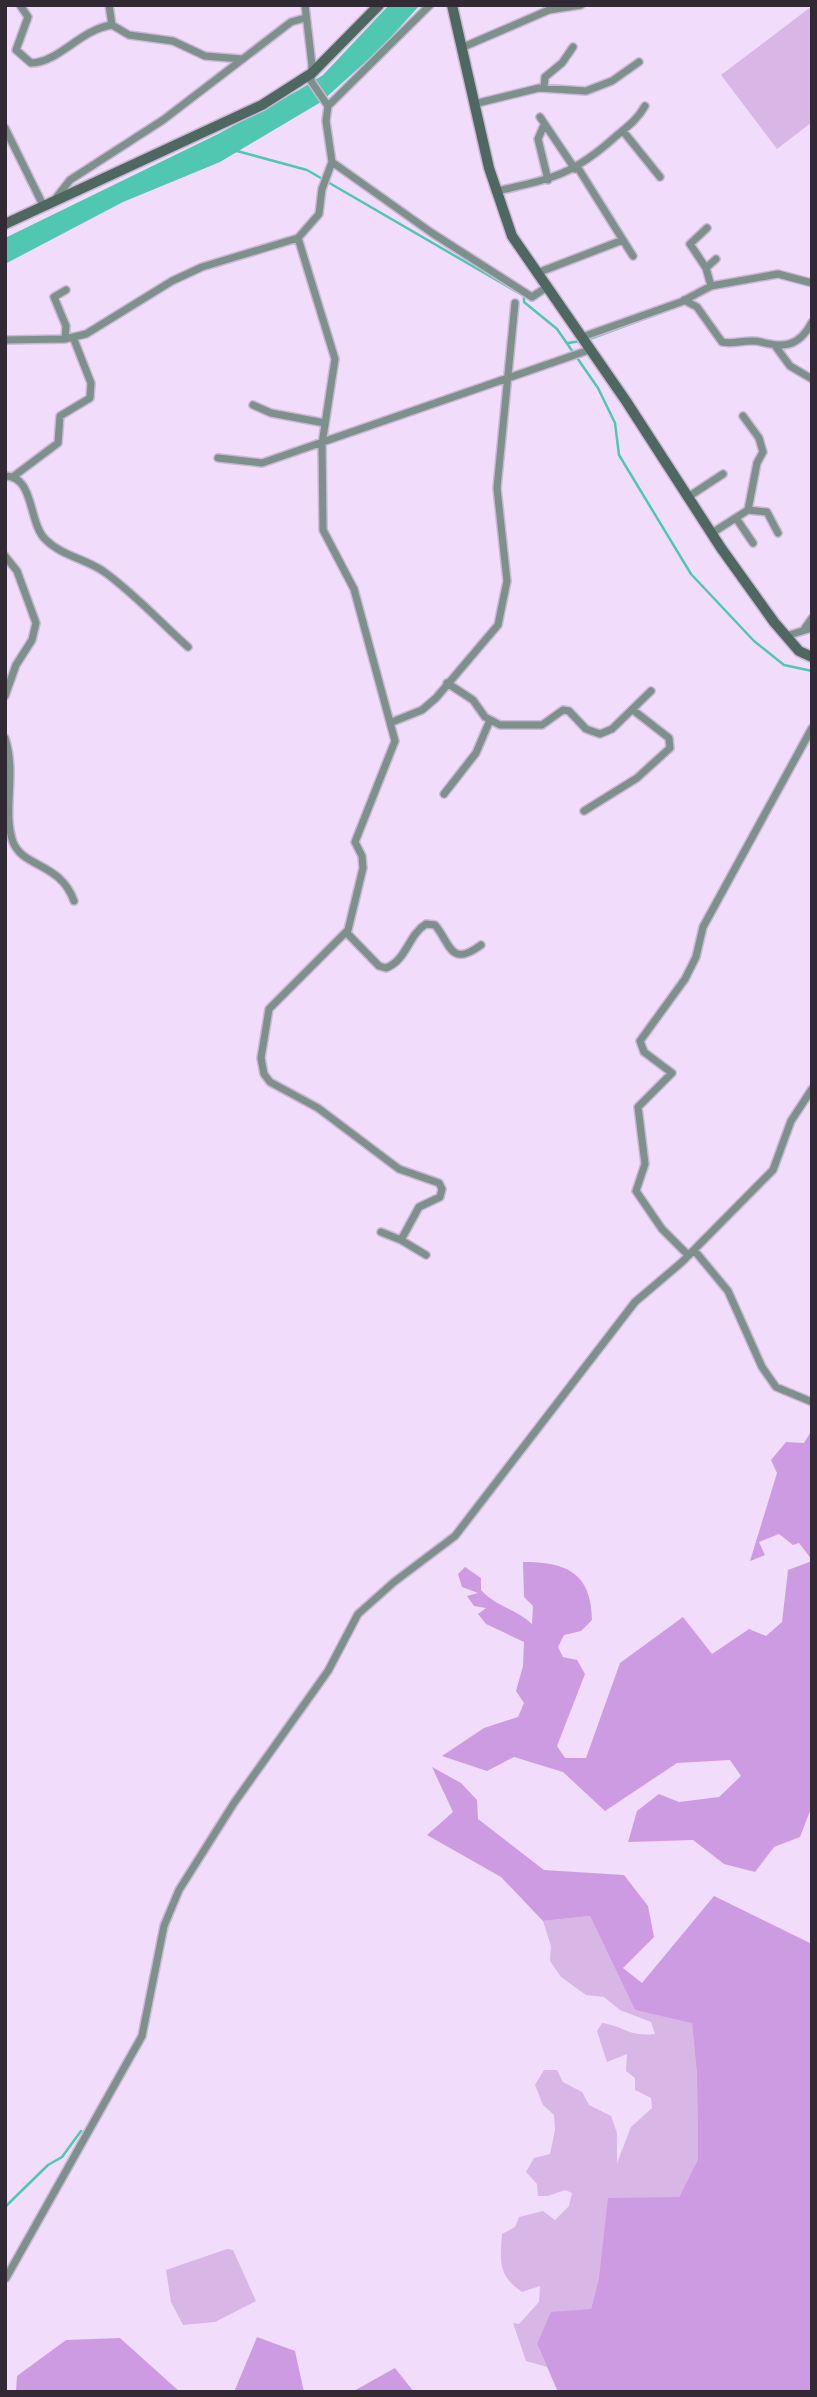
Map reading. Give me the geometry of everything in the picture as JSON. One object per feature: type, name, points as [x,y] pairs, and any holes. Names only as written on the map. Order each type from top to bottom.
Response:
[{"type":"street","points":[[20,5],[28,17],[16,50],[31,63],[42,62],[86,32],[112,25],[129,35],[173,41],[205,56],[241,59]]},
{"type":"street","points":[[109,5],[112,25]]},
{"type":"street","points":[[5,340],[69,338],[86,334],[172,281],[202,267],[298,238],[319,214],[323,184],[331,165],[326,104],[312,77],[306,5]]},
{"type":"street","points":[[5,224],[55,198],[262,105],[312,77],[379,5]]},
{"type":"street","points":[[326,104],[430,5]]},
{"type":"street","points":[[452,5],[496,191],[512,236],[712,533],[786,636],[799,651],[812,657]]},
{"type":"street","points":[[461,48],[549,10],[581,5]]},
{"type":"street","points":[[55,198],[70,180],[163,120],[291,22],[305,18]]},
{"type":"street","points":[[544,88],[545,77],[562,63],[573,47]]},
{"type":"street","points":[[474,104],[544,88],[586,91],[611,81],[639,62]]},
{"type":"street","points":[[496,191],[548,180],[576,168],[637,119],[645,106]]},
{"type":"street","points":[[548,180],[538,139],[542,121],[576,168],[633,257]]},
{"type":"street","points":[[5,128],[43,205]]},
{"type":"street","points":[[623,131],[660,177]]},
{"type":"street","points":[[331,165],[532,297],[547,288]]},
{"type":"street","points":[[707,228],[690,244],[706,268],[711,286]]},
{"type":"street","points":[[298,238],[335,359],[322,444],[323,530],[354,589],[395,741],[355,842],[362,856],[363,868],[346,932],[269,1009],[261,1058],[264,1074],[270,1082],[318,1108],[399,1169],[439,1183],[442,1189],[440,1198],[419,1207],[401,1240]]},
{"type":"street","points":[[537,273],[623,240]]},
{"type":"street","points":[[706,268],[716,259]]},
{"type":"street","points":[[218,458],[262,463],[322,444],[570,357],[584,344],[686,302],[711,286],[778,274],[812,283]]},
{"type":"street","points":[[66,290],[54,297],[69,338],[91,383],[90,398],[60,416],[58,443],[9,476],[21,482],[41,536],[51,546],[88,561],[106,573],[188,647]]},
{"type":"street","points":[[686,302],[697,307],[722,342],[761,341],[776,347],[789,345],[812,322],[811,316]]},
{"type":"street","points":[[392,722],[422,710],[490,637],[504,605],[506,581],[497,488],[515,303]]},
{"type":"street","points":[[776,347],[790,366],[812,379]]},
{"type":"street","points":[[253,405],[271,413],[325,423]]},
{"type":"street","points":[[743,416],[758,438],[763,452],[757,463],[748,510]]},
{"type":"street","points":[[688,497],[723,474]]},
{"type":"street","points":[[712,533],[748,510],[767,512],[778,533]]},
{"type":"street","points":[[736,518],[753,543]]},
{"type":"street","points":[[5,556],[17,571],[36,623],[32,640],[16,665],[5,696]]},
{"type":"street","points":[[786,636],[808,628],[812,618]]},
{"type":"street","points":[[447,683],[473,700],[485,717],[500,724],[542,725],[563,710],[569,711],[586,729],[600,734],[612,729],[651,691]]},
{"type":"street","points":[[584,811],[637,778],[670,748],[669,738],[634,709]]},
{"type":"street","points":[[444,794],[477,753],[490,720]]},
{"type":"street","points":[[812,728],[703,927],[696,957],[685,979],[640,1041],[643,1052],[672,1073],[638,1107],[645,1164],[636,1191],[662,1229],[691,1253],[728,1292],[762,1367],[776,1387],[812,1402]]},
{"type":"street","points":[[5,738],[12,757],[10,817],[13,842],[19,851],[63,879],[74,901]]},
{"type":"street","points":[[346,932],[379,966],[386,968],[402,957],[413,937],[426,923],[435,925],[447,948],[460,954],[469,954],[481,944]]},
{"type":"street","points":[[6,2278],[142,2036],[164,1926],[179,1890],[234,1802],[328,1671],[358,1614],[394,1582],[455,1536],[606,1336],[635,1302],[691,1253],[773,1170],[791,1121],[812,1089]]},
{"type":"street","points":[[381,1232],[426,1255]]},
{"type":"shaded area","points":[[389,5],[420,5],[381,48],[321,102],[220,162],[123,202],[5,264],[5,238],[218,134],[299,90],[323,75]]},
{"type":"shaded area","points":[[812,6],[812,122],[777,149],[721,75]]},
{"type":"shaded area","points":[[812,1430],[812,1560],[799,1543],[793,1545],[779,1534],[759,1542],[765,1555],[750,1561],[777,1473],[771,1460],[786,1442],[804,1443]]},
{"type":"shaded area","points":[[812,1561],[812,1806],[800,1837],[774,1847],[755,1872],[724,1864],[693,1840],[628,1842],[637,1811],[659,1794],[679,1802],[719,1797],[741,1776],[730,1760],[677,1763],[605,1811],[563,1772],[514,1757],[487,1771],[442,1756],[484,1728],[518,1717],[524,1703],[516,1691],[523,1666],[524,1642],[486,1624],[478,1614],[486,1608],[474,1606],[467,1596],[478,1593],[462,1587],[458,1574],[465,1567],[481,1578],[481,1590],[532,1624],[533,1606],[524,1597],[523,1562],[552,1564],[573,1573],[581,1581],[591,1604],[592,1620],[581,1631],[564,1635],[558,1647],[563,1657],[577,1660],[585,1674],[557,1746],[565,1758],[586,1758],[620,1663],[683,1617],[712,1654],[749,1629],[766,1636],[782,1622],[788,1570]]},
{"type":"shaded area","points":[[432,1767],[461,1783],[477,1800],[478,1819],[544,1870],[624,1875],[648,1906],[654,1937],[623,1968],[642,1983],[714,1896],[812,1944],[812,2392],[558,2392],[537,2344],[551,2312],[591,2309],[599,2278],[608,2198],[679,2197],[698,2159],[697,2075],[692,2023],[635,2010],[590,1916],[543,1921],[501,1877],[427,1835],[453,1812]]},
{"type":"shaded area","points":[[590,1916],[635,2010],[692,2022],[697,2075],[698,2159],[679,2197],[599,2278],[591,2309],[537,2344],[547,2367],[526,2361],[513,2323],[519,2324],[539,2302],[540,2286],[522,2292],[508,2280],[501,2260],[502,2234],[515,2227],[519,2217],[543,2211],[555,2220],[569,2206],[572,2193],[565,2190],[548,2196],[538,2196],[537,2184],[526,2172],[534,2158],[550,2154],[555,2130],[554,2115],[543,2105],[535,2085],[544,2070],[557,2070],[563,2082],[582,2092],[589,2105],[611,2116],[617,2133],[617,2163],[631,2127],[652,2108],[651,2098],[635,2090],[635,2078],[626,2071],[627,2054],[607,2062],[597,2031],[602,2023],[633,2033],[655,2034],[651,2022],[620,2010],[604,1997],[586,1995],[561,1977],[550,1961],[551,1946],[543,1921]]},
{"type":"shaded area","points":[[227,2249],[233,2250],[256,2301],[215,2322],[183,2325],[171,2302],[166,2270]]},
{"type":"shaded area","points":[[257,2337],[295,2351],[304,2392],[234,2392]]},
{"type":"shaded area","points":[[120,2338],[180,2392],[16,2392],[17,2376],[66,2340]]},
{"type":"shaded area","points":[[395,2368],[414,2392],[352,2392]]},
{"type":"waterway","points":[[237,151],[307,170],[524,296],[524,302],[557,329],[598,388],[615,423],[619,455],[691,574],[754,641],[784,665],[812,671]]},
{"type":"waterway","points":[[587,340],[676,307]]},
{"type":"waterway","points":[[568,343],[581,341]]},
{"type":"waterway","points":[[5,2207],[48,2165],[62,2157],[81,2131]]}]
